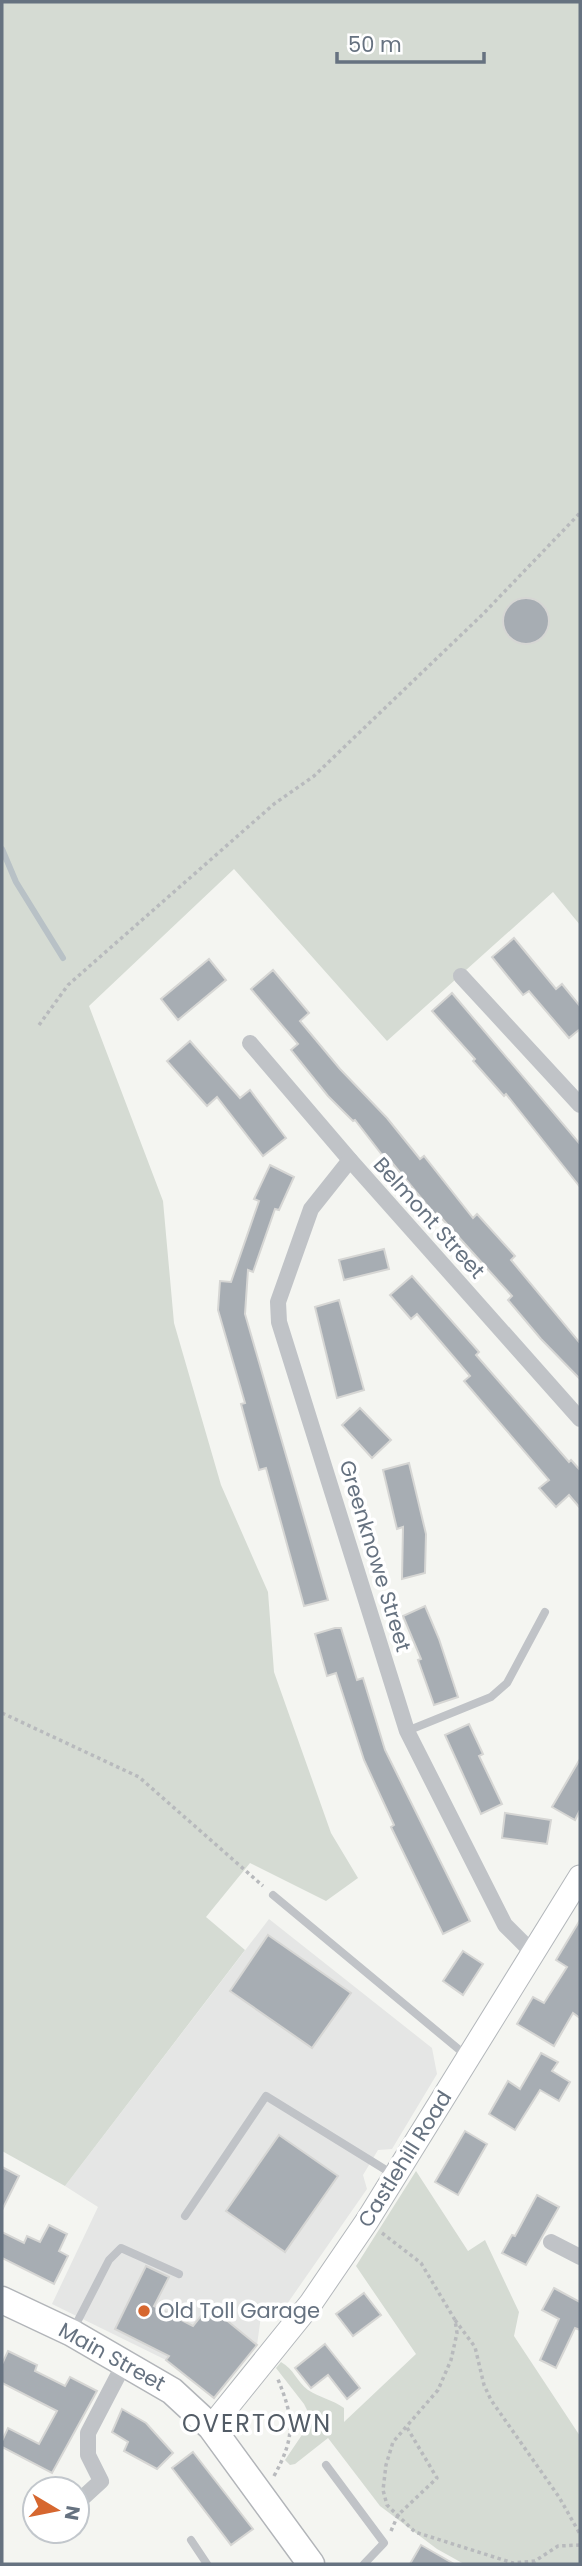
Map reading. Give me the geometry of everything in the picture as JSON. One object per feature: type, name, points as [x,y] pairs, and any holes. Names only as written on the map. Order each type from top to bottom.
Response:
[{"type":"main road","name":"Castlehill Road","points":[[211,2427],[311,2303],[367,2221],[580,1877]]},
{"type":"main road","name":"Main Street","points":[[2,2300],[72,2333],[172,2391],[211,2427],[309,2564]]},
{"type":"street","points":[[461,976],[580,1105]]},
{"type":"street","name":"Belmont Street","points":[[250,1043],[580,1419]]},
{"type":"street","name":"Greenknowe Street","points":[[350,1160],[311,1209],[278,1302],[279,1322],[407,1731],[505,1925],[533,1953]]},
{"type":"street","points":[[551,2242],[580,2257]]},
{"type":"street","points":[[91,2490],[101,2481],[88,2455],[88,2433],[124,2364]]},
{"type":"lane","points":[[407,1731],[491,1697],[507,1682],[545,1612]]},
{"type":"lane","points":[[274,1895],[469,2058]]},
{"type":"lane","points":[[186,2216],[265,2096],[394,2175]]},
{"type":"lane","points":[[72,2333],[109,2260],[121,2248],[179,2274]]},
{"type":"lane","points":[[326,2465],[384,2543],[364,2564]]},
{"type":"lane","points":[[191,2540],[208,2564]]},
{"type":"path","points":[[39,1025],[68,985],[274,804],[314,776],[483,614],[580,513]]},
{"type":"path","points":[[2,1713],[139,1777],[274,1895]]},
{"type":"path","points":[[367,2221],[421,2263],[455,2320],[475,2347],[484,2385],[491,2400],[559,2497],[580,2534]]},
{"type":"path","points":[[455,2320],[457,2333],[451,2360],[438,2390],[393,2442],[384,2477],[383,2490],[387,2505],[415,2532],[513,2563],[535,2561],[558,2546],[580,2545]]},
{"type":"path","points":[[266,2470],[272,2478],[283,2459],[291,2420],[269,2356]]},
{"type":"path","points":[[384,2543],[398,2515],[437,2478],[406,2426]]},
{"type":"shaded area","points":[[2,2],[580,2],[580,925],[553,892],[387,1041],[234,869],[89,1006],[163,1201],[174,1323],[221,1485],[268,1592],[274,1672],[331,1833],[358,1878],[326,1901],[250,1863],[206,1917],[245,1950],[65,2186],[2,2151]]},
{"type":"shaded area","points":[[269,1919],[432,2048],[437,2074],[392,2149],[378,2150],[363,2175],[367,2189],[278,2317],[261,2316],[257,2345],[214,2398],[166,2360],[52,2304],[98,2207],[65,2186]]},
{"type":"shaded area","points":[[416,2171],[468,2251],[485,2240],[519,2312],[514,2336],[580,2436],[580,2564],[464,2564],[437,2549],[380,2506],[328,2438],[295,2464],[290,2465],[285,2460],[312,2420],[304,2404],[276,2368],[281,2362],[308,2390],[344,2408],[344,2422],[416,2354],[356,2266]]},
{"type":"building","points":[[526,598],[542,605],[549,621],[542,637],[526,644],[510,637],[503,621],[510,605]]},
{"type":"building","points":[[514,938],[556,989],[562,984],[580,1006],[580,1029],[569,1038],[529,991],[523,995],[492,957]]},
{"type":"building","points":[[209,959],[226,980],[178,1020],[161,999]]},
{"type":"building","points":[[273,970],[309,1013],[300,1021],[340,1069],[387,1118],[420,1159],[424,1156],[473,1218],[477,1214],[515,1256],[511,1260],[580,1343],[580,1379],[508,1300],[512,1296],[437,1213],[435,1215],[355,1120],[328,1096],[291,1050],[298,1044],[251,989]]},
{"type":"building","points":[[452,993],[580,1144],[580,1187],[506,1094],[504,1096],[432,1011]]},
{"type":"building","points":[[190,1041],[240,1098],[250,1090],[286,1138],[263,1156],[217,1097],[207,1106],[167,1061]]},
{"type":"building","points":[[270,1165],[294,1177],[279,1210],[275,1209],[253,1272],[248,1270],[245,1314],[328,1600],[304,1606],[266,1468],[259,1470],[241,1404],[245,1403],[218,1310],[220,1281],[231,1282],[259,1201],[254,1199]]},
{"type":"building","points":[[384,1249],[389,1269],[344,1280],[339,1260]]},
{"type":"building","points":[[412,1276],[479,1352],[476,1355],[569,1462],[571,1460],[580,1470],[580,1508],[569,1495],[556,1507],[539,1488],[549,1480],[464,1381],[470,1376],[417,1314],[411,1319],[390,1295]]},
{"type":"building","points":[[339,1300],[364,1390],[337,1398],[315,1307]]},
{"type":"building","points":[[360,1408],[391,1440],[372,1458],[342,1425]]},
{"type":"building","points":[[409,1463],[426,1534],[425,1573],[402,1579],[403,1527],[397,1529],[383,1470]]},
{"type":"building","points":[[425,1606],[458,1697],[434,1705],[418,1660],[421,1659],[403,1616]]},
{"type":"building","points":[[341,1628],[357,1680],[363,1678],[385,1750],[470,1921],[443,1934],[391,1827],[394,1825],[364,1760],[336,1673],[327,1676],[315,1634]]},
{"type":"building","points":[[469,1724],[483,1754],[479,1756],[502,1804],[481,1814],[445,1735]]},
{"type":"building","points":[[580,1759],[580,1810],[575,1820],[552,1807]]},
{"type":"building","points":[[505,1813],[551,1820],[547,1844],[502,1838]]},
{"type":"building","points":[[580,1920],[580,2018],[573,2013],[554,2046],[517,2024],[533,1997],[544,2003],[567,1967],[556,1960]]},
{"type":"building","points":[[268,1935],[351,1993],[312,2048],[230,1991]]},
{"type":"building","points":[[463,1951],[483,1964],[463,1995],[443,1981]]},
{"type":"building","points":[[541,2053],[558,2062],[552,2071],[570,2082],[559,2101],[540,2090],[515,2130],[489,2114],[508,2081],[520,2089]]},
{"type":"building","points":[[465,2131],[487,2144],[458,2195],[435,2182]]},
{"type":"building","points":[[279,2135],[338,2176],[285,2252],[226,2211]]},
{"type":"building","points":[[2,2167],[19,2176],[2,2210]]},
{"type":"building","points":[[537,2195],[559,2207],[526,2265],[502,2253],[512,2235],[515,2236]]},
{"type":"building","points":[[49,2225],[67,2234],[59,2251],[68,2256],[54,2284],[2,2258],[2,2232],[24,2243],[27,2236],[40,2242]]},
{"type":"building","points":[[146,2266],[169,2277],[154,2306],[193,2326],[209,2306],[257,2345],[214,2398],[166,2360],[169,2356],[115,2329]]},
{"type":"building","points":[[554,2288],[580,2302],[580,2330],[575,2328],[556,2368],[540,2360],[559,2319],[542,2310]]},
{"type":"building","points":[[364,2293],[381,2315],[353,2336],[336,2314]]},
{"type":"building","points":[[325,2344],[360,2388],[347,2399],[328,2375],[311,2388],[295,2368]]},
{"type":"building","points":[[8,2351],[37,2365],[35,2371],[65,2386],[70,2377],[97,2391],[52,2473],[2,2447],[8,2428],[39,2444],[57,2411],[2,2383],[2,2364]]},
{"type":"building","points":[[122,2409],[146,2423],[173,2453],[157,2469],[124,2451],[128,2442],[112,2432]]},
{"type":"building","points":[[193,2452],[253,2529],[231,2545],[172,2468]]},
{"type":"building","points":[[421,2545],[454,2564],[410,2564]]},
{"type":"waterway","points":[[2,849],[16,882],[63,958]]},
{"type":"place","name":"Old Toll Garage","points":[[144,2311]]},
{"type":"district","name":"OVERTOWN","points":[[257,2424]]}]
